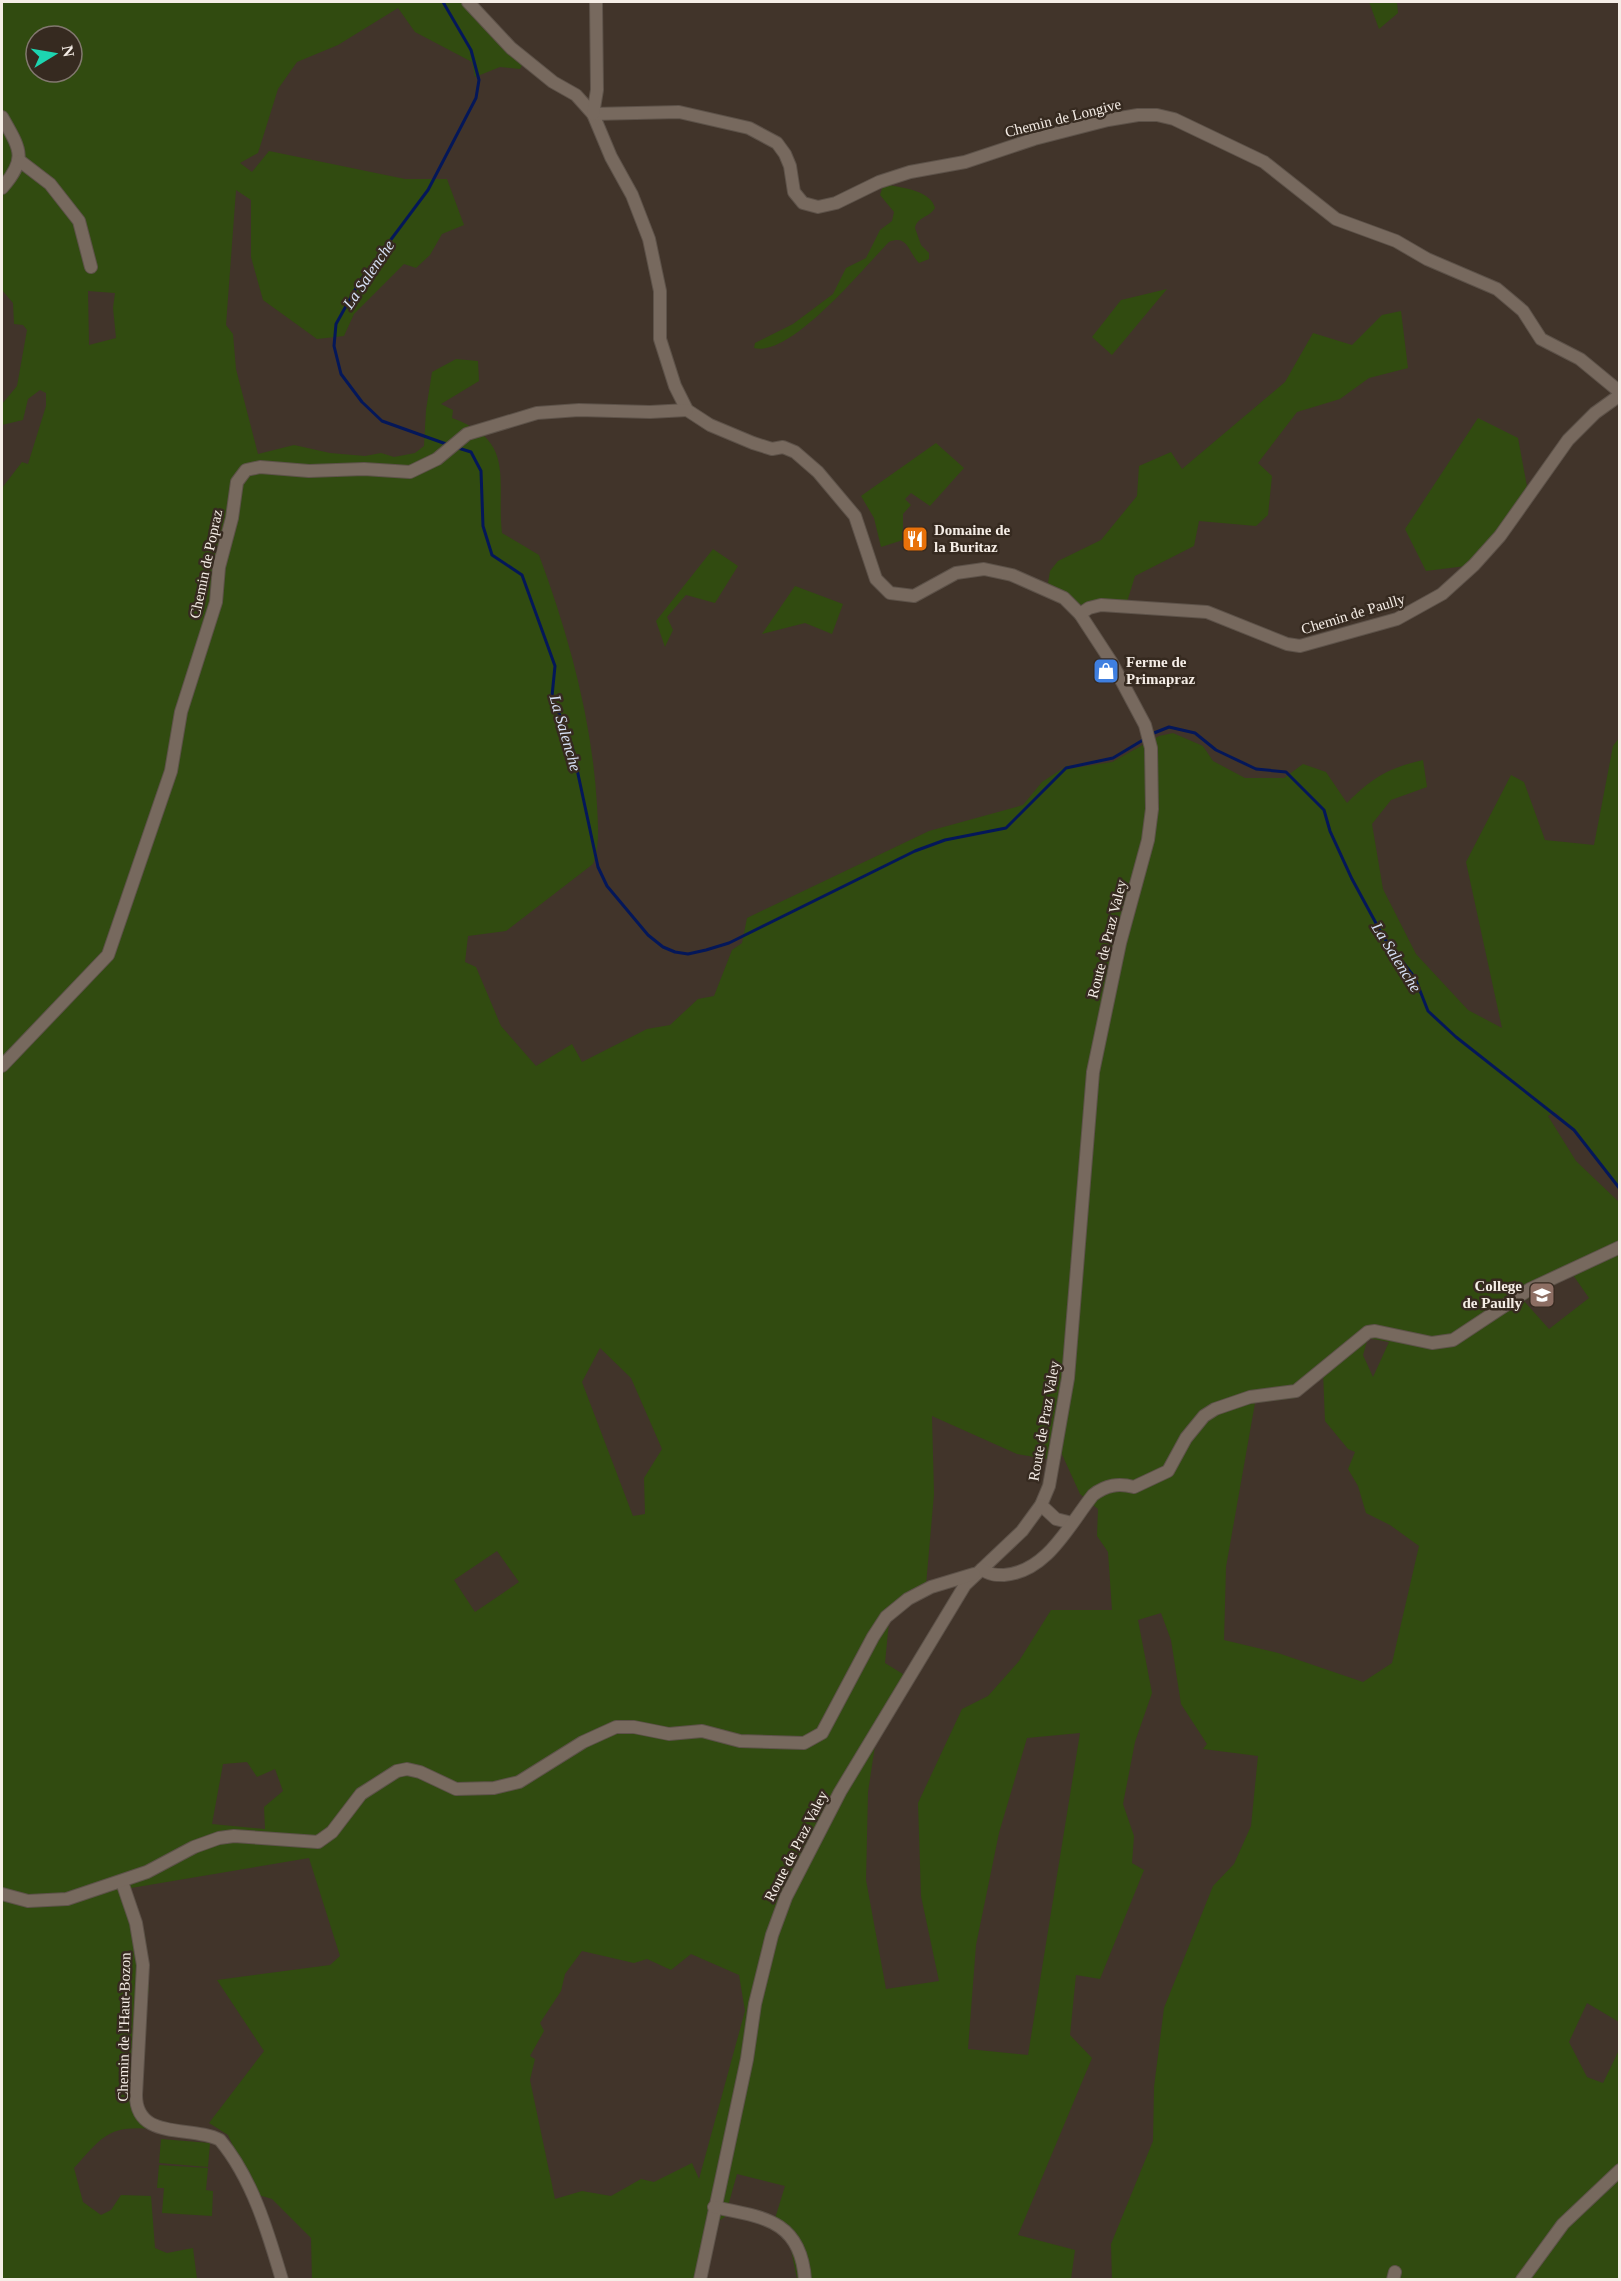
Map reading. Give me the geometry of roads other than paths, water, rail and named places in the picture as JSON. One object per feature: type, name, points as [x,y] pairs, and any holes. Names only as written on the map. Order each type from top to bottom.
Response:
[{"type":"street","points":[[468,2],[511,48],[553,82],[576,95],[593,114],[611,157],[632,195],[649,239],[660,291],[660,339],[675,386],[687,410]]},
{"type":"street","points":[[593,114],[597,90],[596,2]]},
{"type":"street","name":"Chemin de Longive","points":[[593,114],[680,112],[749,128],[777,144],[785,154],[790,166],[794,192],[803,202],[818,207],[836,203],[891,178],[965,162],[1034,139],[1138,115],[1157,115],[1174,119],[1264,162],[1336,219],[1396,241],[1427,259],[1497,290],[1523,311],[1541,339],[1580,359],[1620,394]]},
{"type":"street","points":[[2,117],[19,150],[20,161],[14,175],[2,188]]},
{"type":"street","points":[[20,161],[50,184],[79,221],[91,267]]},
{"type":"street","name":"Chemin de Paully","points":[[1080,614],[1089,608],[1101,605],[1207,612],[1287,644],[1300,646],[1397,619],[1436,598],[1474,565],[1521,509],[1568,440],[1594,413],[1620,394]]},
{"type":"street","name":"Chemin de Popraz","points":[[2,1066],[108,955],[171,771],[181,712],[216,602],[219,567],[232,518],[239,477],[246,470],[260,467],[309,471],[364,469],[410,472],[455,445],[467,434],[537,412],[687,410]]},
{"type":"street","name":"Route de Praz Valey","points":[[687,410],[710,425],[753,443],[772,449],[783,447],[795,452],[818,472],[855,516],[876,579],[890,592],[914,596],[956,573],[984,569],[1012,575],[1064,598],[1080,614],[1136,707],[1147,730],[1151,748],[1150,823],[1095,1058],[1066,1398],[1055,1463],[1041,1504],[1022,1531],[965,1585],[846,1782],[777,1917],[755,2004],[747,2059],[700,2280]]},
{"type":"street","points":[[2,1894],[28,1901],[55,1901],[122,1882],[219,1838],[234,1836],[318,1842],[332,1832],[361,1794],[397,1771],[407,1769],[420,1772],[456,1789],[494,1788],[519,1782],[583,1742],[616,1727],[634,1727],[669,1734],[702,1731],[740,1741],[804,1743],[822,1733],[873,1637],[886,1617],[908,1599],[932,1587],[980,1571],[1001,1575],[1017,1573],[1030,1568],[1049,1553],[1102,1488],[1124,1485],[1134,1487],[1168,1471],[1186,1438],[1204,1416],[1215,1409],[1250,1397],[1296,1391],[1306,1385],[1362,1335],[1375,1331],[1432,1343],[1453,1340],[1530,1289],[1620,1247]]},
{"type":"street","points":[[1041,1504],[1056,1520],[1072,1523]]},
{"type":"street","name":"Chemin de l'Haut-Bozon","points":[[122,1882],[136,1923],[142,1958],[136,2095],[138,2111],[144,2120],[156,2127],[214,2137],[225,2145],[241,2172],[264,2224],[282,2280]]},
{"type":"street","points":[[1522,2280],[1563,2224],[1620,2170]]},
{"type":"street","points":[[714,2207],[776,2222],[788,2231],[799,2250],[805,2280]]},
{"type":"waterway","name":"La Salenche","points":[[443,2],[471,50],[479,80],[476,98],[428,190],[360,281],[336,324],[334,346],[341,374],[362,402],[382,421],[449,445]]},
{"type":"waterway","name":"La Salenche","points":[[455,447],[471,452],[481,471],[483,526],[492,555],[522,575],[555,666],[552,696],[572,746],[598,867],[607,886],[648,935],[663,947],[688,954],[729,943],[915,851],[945,840],[1006,828],[1066,768],[1113,758],[1143,740]]},
{"type":"waterway","name":"La Salenche","points":[[1154,733],[1169,727],[1195,733],[1216,750],[1256,769],[1286,772],[1324,810],[1330,831],[1352,879],[1384,938],[1415,978],[1428,1011],[1456,1037],[1574,1130],[1620,1189]]},
{"type":"place","name":"Domaine de la Buritaz","points":[[915,539]]},
{"type":"place","name":"Ferme de Primapraz","points":[[1106,671]]},
{"type":"place","name":"College de Paully","points":[[1542,1295]]}]
